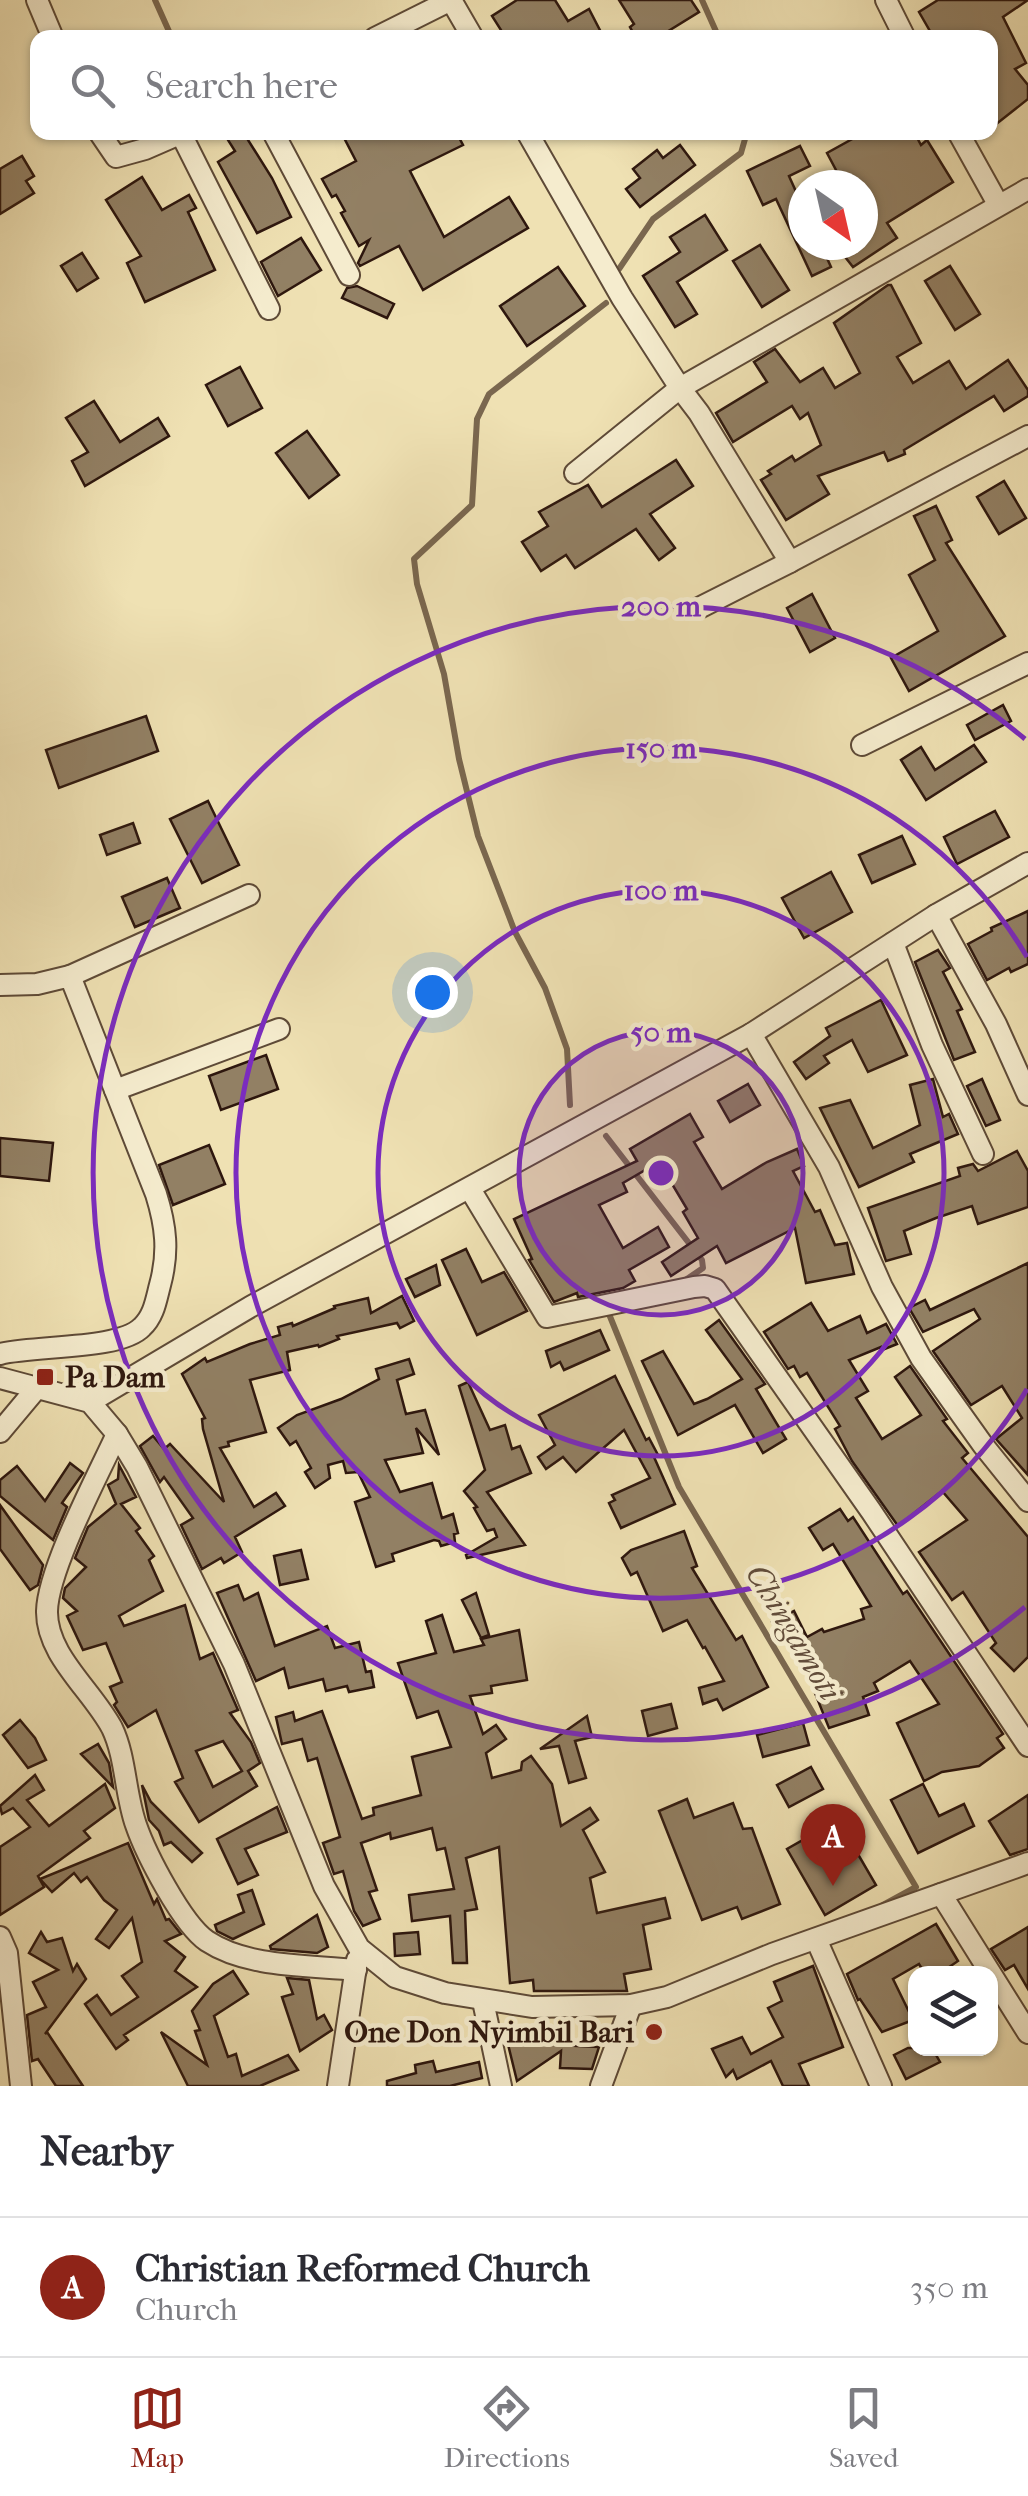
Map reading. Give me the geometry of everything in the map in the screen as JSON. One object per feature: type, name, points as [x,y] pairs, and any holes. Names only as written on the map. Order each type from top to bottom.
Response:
[{"type":"street","points":[[37,0],[50,30]]},
{"type":"street","points":[[391,30],[451,0],[468,30]]},
{"type":"street","points":[[886,0],[901,30]]},
{"type":"street","points":[[103,140],[116,156],[167,140]]},
{"type":"street","points":[[186,140],[269,309]]},
{"type":"street","points":[[277,140],[349,275]]},
{"type":"street","points":[[532,140],[622,298],[699,413],[790,562]]},
{"type":"street","points":[[962,140],[998,204]]},
{"type":"street","points":[[575,474],[680,388],[1028,189]]},
{"type":"street","points":[[698,609],[1028,436]]},
{"type":"street","points":[[862,746],[1028,663]]},
{"type":"street","points":[[90,1402],[250,1307],[751,1034],[936,915],[1028,863]]},
{"type":"street","points":[[0,985],[37,984],[70,976],[249,895]]},
{"type":"street","points":[[936,915],[980,992],[1028,1094]]},
{"type":"street","points":[[894,943],[932,1045],[983,1154]]},
{"type":"street","points":[[0,1354],[34,1346],[127,1339],[144,1326],[153,1312],[165,1268],[164,1222],[70,976]]},
{"type":"street","points":[[115,1090],[279,1029]]},
{"type":"street","points":[[751,1034],[829,1167],[882,1287],[921,1358],[1028,1501]]},
{"type":"street","points":[[470,1190],[546,1317],[705,1286],[715,1289],[871,1511],[1028,1746]]},
{"type":"street","points":[[0,1378],[90,1402],[138,1467],[234,1664],[324,1886],[359,1948],[396,1977],[482,2000],[532,2007],[631,2006],[667,1997],[1028,1863]]},
{"type":"street","points":[[0,1432],[36,1389]]},
{"type":"street","points":[[116,1434],[54,1577],[47,1605],[49,1636],[114,1734],[137,1829],[173,1900],[205,1940],[261,1960],[356,1970]]},
{"type":"street","points":[[941,1894],[1028,2032]]},
{"type":"street","points":[[0,1937],[7,1953],[20,2086]]},
{"type":"street","points":[[816,1939],[881,2086]]},
{"type":"street","points":[[338,2086],[359,1948]]},
{"type":"street","points":[[482,2000],[501,2086]]},
{"type":"street","points":[[601,2086],[631,2006]]},
{"type":"building","points":[[517,0],[555,0],[568,21],[589,9],[600,30],[501,30],[492,16]]},
{"type":"building","points":[[619,0],[691,0],[699,12],[670,30],[632,30],[634,24]]},
{"type":"building","points":[[938,0],[1028,0],[1003,17],[1026,63],[1015,69],[1028,85],[1028,99],[998,123],[998,30],[929,30],[919,12]]},
{"type":"building","points":[[228,140],[248,140],[291,217],[257,233],[218,162],[235,151]]},
{"type":"building","points":[[345,140],[460,140],[463,145],[410,171],[444,237],[509,197],[528,228],[423,290],[399,246],[360,266],[369,240],[359,246],[341,213],[345,211],[322,179],[356,161]]},
{"type":"building","points":[[851,140],[918,140],[921,145],[927,140],[953,182],[887,223],[897,238],[878,251],[878,170],[836,170],[827,153]]},
{"type":"building","points":[[680,145],[695,165],[640,207],[626,189],[640,178],[633,169],[657,150],[663,158]]},
{"type":"building","points":[[800,146],[810,166],[788,170],[788,225],[776,199],[763,205],[747,171]]},
{"type":"building","points":[[22,156],[34,176],[26,181],[34,193],[0,214],[0,169]]},
{"type":"building","points":[[142,177],[162,210],[189,195],[196,208],[188,212],[215,270],[145,302],[127,263],[141,256],[106,200]]},
{"type":"building","points":[[705,215],[727,250],[677,282],[697,314],[675,327],[643,276],[680,252],[670,237]]},
{"type":"building","points":[[301,238],[321,270],[278,296],[261,262]]},
{"type":"building","points":[[760,245],[789,290],[762,307],[733,261]]},
{"type":"building","points":[[82,253],[98,278],[77,291],[61,266]]},
{"type":"building","points":[[805,260],[828,260],[831,267],[812,276]]},
{"type":"building","points":[[950,266],[980,314],[955,330],[925,281]]},
{"type":"building","points":[[558,267],[585,306],[527,346],[500,306]]},
{"type":"building","points":[[888,285],[921,343],[897,357],[913,383],[949,361],[966,389],[1008,360],[1028,396],[1004,411],[994,396],[904,450],[905,454],[888,461],[884,452],[818,476],[829,494],[786,520],[761,480],[792,456],[795,461],[821,445],[808,413],[800,419],[792,406],[733,442],[716,413],[767,382],[754,362],[775,349],[800,382],[823,368],[835,388],[860,373],[834,323]]},
{"type":"building","points":[[357,286],[394,304],[387,318],[342,298],[347,288]]},
{"type":"building","points":[[240,367],[262,408],[228,426],[206,385]]},
{"type":"building","points":[[94,401],[120,442],[158,418],[169,436],[85,486],[72,461],[88,452],[66,418]]},
{"type":"building","points":[[307,431],[339,475],[309,498],[276,453]]},
{"type":"building","points":[[676,460],[693,486],[650,514],[675,548],[659,560],[636,529],[575,568],[566,555],[541,571],[522,542],[548,526],[539,512],[588,485],[602,507]]},
{"type":"building","points":[[1004,481],[1026,518],[999,534],[977,497]]},
{"type":"building","points":[[936,506],[952,540],[946,543],[1005,636],[909,691],[891,658],[938,631],[909,575],[935,560],[914,516]]},
{"type":"building","points":[[812,594],[835,638],[810,652],[787,608]]},
{"type":"building","points":[[1003,705],[1011,721],[975,740],[967,725]]},
{"type":"building","points":[[146,716],[158,751],[59,788],[46,750]]},
{"type":"building","points":[[974,745],[986,762],[926,800],[901,760],[921,747],[935,770]]},
{"type":"building","points":[[208,801],[239,865],[202,883],[170,819]]},
{"type":"building","points":[[995,811],[1009,837],[957,864],[944,837]]},
{"type":"building","points":[[133,823],[140,843],[107,855],[100,835]]},
{"type":"building","points":[[902,836],[915,864],[872,883],[859,855]]},
{"type":"building","points":[[831,872],[852,912],[804,938],[782,898]]},
{"type":"building","points":[[167,878],[180,908],[135,927],[122,897]]},
{"type":"building","points":[[1028,911],[1028,964],[1011,972],[1009,968],[987,980],[968,944]]},
{"type":"building","points":[[938,950],[950,968],[943,972],[962,1009],[957,1011],[975,1052],[954,1060],[915,962]]},
{"type":"building","points":[[881,1000],[907,1055],[868,1072],[852,1040],[824,1056],[829,1063],[806,1079],[794,1062],[830,1036],[826,1028]]},
{"type":"building","points":[[266,1055],[278,1089],[221,1110],[209,1076]]},
{"type":"building","points":[[933,1079],[943,1117],[949,1114],[958,1134],[910,1154],[914,1162],[859,1187],[820,1108],[850,1100],[873,1148],[920,1125],[910,1085]]},
{"type":"building","points":[[982,1079],[1000,1120],[986,1126],[967,1086]]},
{"type":"building","points":[[748,1084],[760,1105],[730,1122],[718,1101]]},
{"type":"building","points":[[690,1114],[703,1137],[694,1142],[722,1189],[797,1149],[804,1166],[793,1171],[815,1212],[820,1210],[835,1245],[847,1243],[854,1274],[806,1283],[795,1228],[726,1263],[717,1246],[671,1276],[662,1262],[698,1238],[683,1212],[687,1209],[659,1162],[623,1183],[627,1192],[599,1205],[623,1248],[658,1227],[669,1247],[629,1270],[635,1281],[623,1288],[578,1297],[577,1293],[554,1302],[529,1260],[532,1259],[514,1219],[637,1161],[630,1149]]},
{"type":"building","points":[[0,1138],[53,1143],[49,1181],[0,1176]]},
{"type":"building","points":[[209,1145],[225,1184],[173,1205],[159,1165]]},
{"type":"building","points":[[1017,1151],[1028,1171],[1028,1207],[978,1224],[972,1206],[936,1218],[904,1231],[911,1254],[886,1261],[868,1208],[960,1176],[958,1168],[973,1164],[978,1171]]},
{"type":"building","points":[[466,1249],[482,1282],[504,1272],[527,1311],[477,1335],[442,1260]]},
{"type":"building","points":[[1028,1263],[1028,1475],[996,1439],[1022,1418],[1002,1386],[971,1405],[933,1351],[980,1319],[974,1309],[923,1332],[909,1308],[925,1300],[930,1310]]},
{"type":"building","points":[[436,1265],[440,1285],[415,1297],[406,1279]]},
{"type":"building","points":[[402,1296],[414,1321],[400,1328],[397,1323],[337,1336],[339,1339],[319,1347],[287,1352],[290,1370],[250,1380],[266,1432],[228,1442],[229,1446],[220,1448],[254,1507],[276,1493],[285,1506],[235,1537],[242,1552],[224,1563],[221,1558],[202,1569],[181,1525],[193,1518],[164,1477],[160,1482],[140,1446],[153,1436],[164,1449],[170,1444],[224,1502],[203,1429],[205,1418],[182,1374],[205,1358],[207,1362],[280,1335],[278,1327],[292,1323],[293,1326],[334,1306],[368,1298],[371,1313]]},
{"type":"building","points":[[811,1303],[828,1331],[860,1316],[867,1333],[886,1324],[897,1344],[849,1360],[868,1391],[856,1398],[882,1439],[921,1415],[895,1377],[910,1366],[947,1419],[943,1421],[968,1453],[962,1458],[1028,1537],[1028,1657],[1014,1671],[991,1648],[996,1643],[963,1592],[952,1600],[919,1552],[967,1520],[942,1491],[898,1526],[852,1461],[835,1429],[840,1426],[807,1373],[800,1377],[794,1366],[788,1369],[764,1332]]},
{"type":"building","points":[[719,1320],[765,1384],[756,1389],[786,1439],[763,1453],[735,1405],[678,1435],[642,1361],[663,1351],[694,1404],[707,1399],[742,1379],[706,1330]]},
{"type":"building","points":[[600,1330],[609,1350],[564,1370],[560,1362],[551,1367],[546,1351]]},
{"type":"building","points":[[409,1359],[414,1374],[397,1380],[406,1414],[425,1410],[439,1455],[416,1428],[423,1453],[385,1460],[400,1492],[432,1483],[442,1518],[453,1514],[458,1533],[454,1534],[455,1542],[441,1546],[434,1540],[392,1554],[394,1561],[376,1567],[355,1502],[370,1497],[358,1472],[346,1473],[343,1461],[328,1465],[330,1478],[315,1488],[305,1472],[311,1468],[296,1441],[290,1445],[278,1428],[297,1415],[341,1399],[379,1379],[376,1369]]},
{"type":"building","points":[[615,1376],[646,1440],[649,1438],[658,1455],[654,1457],[675,1504],[621,1528],[609,1503],[615,1500],[612,1495],[650,1478],[624,1430],[576,1472],[563,1457],[546,1469],[538,1457],[555,1445],[539,1415]]},
{"type":"building","points":[[468,1382],[490,1430],[505,1425],[512,1449],[520,1446],[531,1473],[487,1492],[525,1545],[467,1558],[466,1555],[497,1537],[494,1529],[487,1531],[474,1508],[477,1507],[464,1491],[485,1470],[459,1386]]},
{"type":"building","points":[[70,1463],[83,1473],[62,1503],[67,1507],[53,1540],[0,1496],[0,1480],[17,1466],[45,1501]]},
{"type":"building","points":[[119,1465],[136,1497],[121,1504],[140,1528],[136,1531],[154,1556],[149,1560],[163,1591],[119,1616],[124,1626],[185,1605],[200,1659],[213,1653],[238,1710],[230,1713],[251,1742],[260,1763],[248,1771],[257,1786],[199,1822],[175,1782],[183,1778],[156,1710],[128,1727],[114,1705],[117,1702],[110,1687],[122,1682],[106,1643],[83,1650],[67,1616],[77,1611],[63,1598],[65,1588],[86,1567],[75,1558],[88,1527],[116,1504],[108,1485],[118,1479]],"holes":[[[223,1741],[242,1771],[213,1787],[196,1751]]]},
{"type":"building","points":[[0,1505],[43,1565],[38,1585],[30,1590],[0,1549]]},
{"type":"building","points":[[840,1509],[848,1521],[853,1517],[903,1594],[907,1591],[1003,1734],[997,1738],[1004,1748],[979,1766],[942,1772],[924,1781],[897,1723],[939,1704],[910,1661],[874,1683],[878,1691],[863,1697],[869,1715],[829,1728],[805,1668],[772,1622],[794,1611],[807,1637],[822,1629],[824,1632],[864,1619],[861,1609],[871,1606],[833,1544],[823,1550],[809,1528]]},
{"type":"building","points":[[684,1531],[697,1566],[692,1568],[736,1640],[742,1636],[768,1687],[723,1710],[717,1699],[703,1704],[699,1688],[724,1681],[705,1647],[687,1620],[663,1631],[637,1572],[631,1575],[622,1558],[631,1550]]},
{"type":"building","points":[[301,1550],[308,1579],[280,1585],[274,1556]]},
{"type":"building","points":[[238,1585],[244,1600],[258,1593],[275,1646],[327,1626],[335,1648],[359,1642],[374,1687],[349,1692],[347,1686],[326,1691],[323,1679],[289,1688],[284,1668],[256,1681],[217,1593]]},
{"type":"building","points":[[476,1593],[489,1635],[481,1638],[462,1600]]},
{"type":"building","points":[[442,1615],[454,1652],[484,1645],[481,1639],[519,1630],[527,1680],[491,1686],[492,1693],[470,1696],[483,1734],[496,1725],[506,1739],[486,1753],[492,1778],[521,1770],[522,1762],[531,1756],[552,1784],[561,1826],[590,1808],[598,1820],[583,1830],[605,1872],[590,1878],[597,1913],[665,1898],[670,1918],[643,1925],[651,1969],[624,1974],[627,1991],[534,1991],[533,1980],[510,1983],[499,1847],[466,1858],[477,1909],[465,1911],[467,1963],[453,1963],[450,1916],[412,1921],[409,1895],[454,1889],[445,1848],[437,1850],[432,1828],[391,1839],[390,1833],[361,1843],[377,1890],[369,1892],[380,1919],[363,1926],[354,1911],[343,1871],[334,1874],[323,1843],[340,1837],[317,1758],[308,1761],[302,1739],[282,1744],[276,1717],[293,1712],[295,1721],[322,1711],[362,1819],[374,1815],[373,1808],[421,1795],[412,1757],[451,1747],[438,1711],[417,1718],[398,1663],[436,1653],[426,1621]]},
{"type":"building","points":[[671,1704],[677,1728],[648,1736],[642,1711]]},
{"type":"building","points":[[587,1716],[592,1737],[575,1741],[586,1778],[569,1783],[559,1746],[540,1749]]},
{"type":"building","points":[[20,1720],[46,1760],[28,1768],[3,1735]]},
{"type":"building","points":[[803,1723],[809,1745],[763,1757],[757,1735]]},
{"type":"building","points":[[98,1744],[109,1763],[113,1787],[81,1754]]},
{"type":"building","points":[[811,1767],[823,1789],[789,1807],[777,1785]]},
{"type":"building","points":[[35,1775],[44,1790],[27,1800],[49,1826],[105,1784],[115,1808],[84,1831],[90,1838],[38,1876],[44,1887],[0,1915],[0,1847],[30,1827],[13,1808],[2,1814],[0,1806]]},
{"type":"building","points":[[923,1784],[939,1816],[964,1804],[974,1826],[918,1853],[891,1800]]},
{"type":"building","points":[[142,1785],[151,1802],[202,1853],[192,1862],[171,1842],[164,1845],[149,1820]]},
{"type":"building","points":[[1028,1795],[1028,1849],[1010,1855],[989,1821]]},
{"type":"building","points":[[687,1799],[694,1818],[733,1803],[743,1829],[752,1828],[780,1904],[742,1919],[737,1907],[702,1920],[659,1811]]},
{"type":"building","points":[[277,1807],[287,1832],[245,1849],[258,1875],[238,1884],[217,1839]]},
{"type":"building","points":[[838,1820],[876,1885],[825,1915],[787,1849]]},
{"type":"building","points":[[128,1843],[154,1904],[157,1899],[166,1920],[181,1934],[165,1941],[185,1957],[175,1971],[197,1987],[124,2035],[128,2040],[116,2049],[85,2004],[97,1995],[111,2015],[138,1997],[122,1976],[142,1962],[132,1918],[109,1948],[96,1939],[117,1910],[87,1877],[81,1882],[74,1873],[52,1892],[40,1879]]},
{"type":"building","points":[[252,1890],[264,1924],[233,1939],[217,1931],[215,1925],[244,1912],[238,1895]]},
{"type":"building","points":[[317,1915],[328,1947],[317,1953],[271,1949],[270,1946]]},
{"type":"building","points":[[936,1924],[958,1961],[951,1966],[908,1966],[908,1970],[893,1979],[908,2010],[908,2022],[882,2032],[858,2000],[847,1974]]},
{"type":"building","points":[[1028,1927],[1028,1989],[1014,1965],[1005,1970],[991,1949]]},
{"type":"building","points":[[41,1932],[47,1942],[62,1938],[73,1971],[77,1964],[86,1979],[45,2034],[83,2086],[56,2086],[38,2059],[32,2061],[27,2015],[46,2007],[33,1982],[58,1970],[29,1953]]},
{"type":"building","points":[[418,1932],[420,1954],[395,1956],[394,1934]]},
{"type":"building","points":[[813,1966],[843,2047],[799,2064],[809,2086],[783,2086],[771,2061],[737,2079],[733,2070],[726,2077],[712,2049],[742,2037],[751,2054],[783,2037],[768,2008],[782,2001],[774,1982]]},
{"type":"building","points":[[233,1971],[248,1994],[214,2016],[228,2057],[236,2054],[242,2076],[288,2055],[298,2070],[260,2086],[188,2086],[161,2032],[207,2065],[192,2011],[213,1984]]},
{"type":"building","points":[[287,1978],[309,1980],[317,2019],[324,2015],[332,2030],[300,2051],[282,1997],[293,1994]]},
{"type":"building","points":[[536,2031],[537,2044],[599,2047],[592,2069],[560,2068],[561,2051],[517,2081],[505,2032]]},
{"type":"building","points":[[908,2048],[908,2056],[937,2056],[940,2062],[906,2079],[894,2055]]},
{"type":"building","points":[[433,2061],[436,2072],[479,2062],[482,2078],[450,2086],[387,2086],[387,2081],[416,2073],[415,2065]]},
{"type":"waterway","points":[[155,0],[168,30]]},
{"type":"waterway","points":[[702,0],[715,30]]},
{"type":"waterway","points":[[619,269],[653,219],[741,153],[745,140]]},
{"type":"waterway","points":[[570,1105],[567,1049],[545,988],[515,932],[478,836],[444,674],[417,584],[414,559],[472,505],[477,419],[489,394],[606,303]]},
{"type":"waterway","name":"Chingamoti","points":[[606,1136],[702,1260],[703,1268],[684,1281]]},
{"type":"waterway","name":"Chingamoti","points":[[609,1314],[679,1487],[916,1887],[883,1905]]},
{"type":"place","name":"Pa Dam","points":[[45,1377]]},
{"type":"place","name":"Christian Reformed Church","points":[[833,1886]]},
{"type":"place","name":"One Don Nyimbil Bari","points":[[654,2032]]}]
